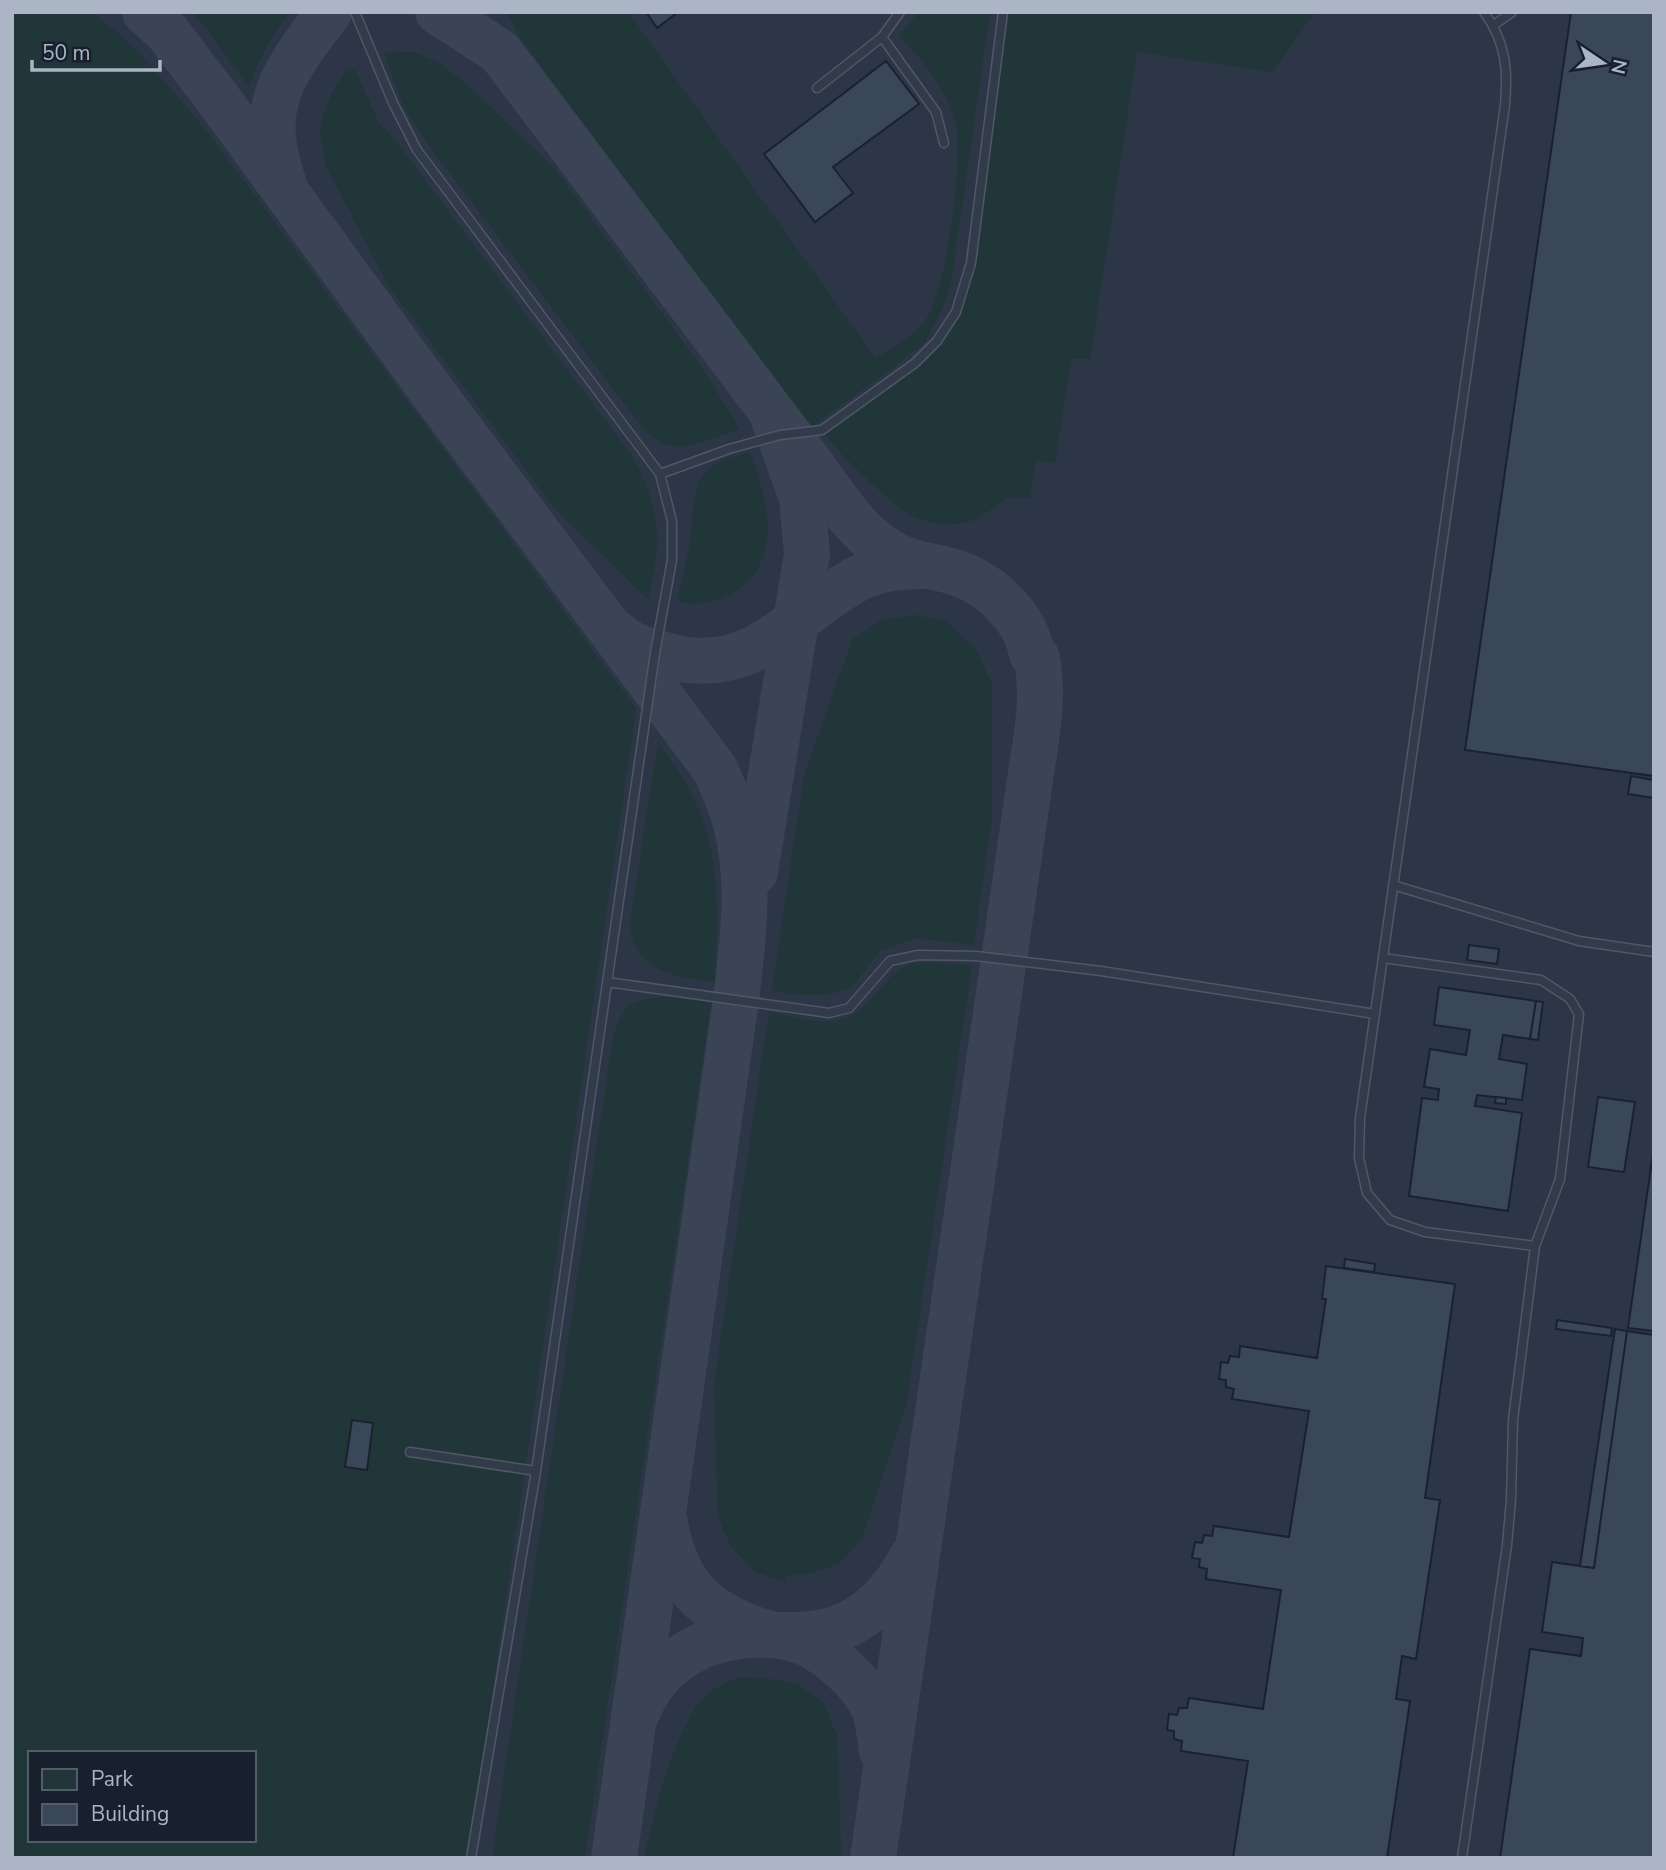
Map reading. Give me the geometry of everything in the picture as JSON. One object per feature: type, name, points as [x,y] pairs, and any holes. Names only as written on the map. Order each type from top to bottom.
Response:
[{"type":"lane","points":[[355,12],[393,103],[417,150],[660,474],[672,521],[672,560],[662,609],[536,1471],[471,1858]]},
{"type":"lane","points":[[817,88],[882,37],[901,12]]},
{"type":"lane","points":[[660,474],[742,445],[780,435],[822,430],[915,363],[937,341],[957,312],[971,263],[1003,12]]},
{"type":"lane","points":[[1484,12],[1494,25],[1505,51],[1505,105],[1360,1118],[1359,1158],[1367,1193],[1390,1220],[1424,1232],[1535,1246]]},
{"type":"lane","points":[[1494,25],[1512,12]]},
{"type":"lane","points":[[882,37],[936,112],[944,143]]},
{"type":"lane","points":[[1393,885],[1579,942],[1654,952]]},
{"type":"lane","points":[[607,982],[829,1013],[849,1008],[890,961],[918,955],[976,956],[1101,971],[1375,1014]]},
{"type":"lane","points":[[1383,958],[1541,980],[1570,999],[1579,1014],[1560,1179],[1535,1246],[1513,1420],[1507,1545],[1462,1858]]},
{"type":"lane","points":[[410,1452],[536,1471]]},
{"type":"shaded area","points":[[12,12],[1654,12],[1654,1858],[12,1858]]},
{"type":"green space","points":[[12,12],[93,12],[137,50],[206,130],[636,709],[468,1858],[12,1858]]},
{"type":"green space","points":[[194,12],[290,13],[266,48],[249,87]]},
{"type":"green space","points":[[507,12],[628,12],[875,358],[916,331],[933,304],[952,225],[958,166],[956,125],[947,100],[925,66],[899,36],[919,12],[990,12],[950,288],[924,343],[811,427],[520,38]]},
{"type":"green space","points":[[1003,12],[1315,12],[1272,72],[1137,52],[1090,359],[1071,359],[1055,463],[1036,461],[1029,498],[1009,497],[969,522],[933,523],[897,506],[842,455],[822,430],[915,363],[956,312],[971,263]]},
{"type":"green space","points":[[412,52],[440,63],[464,82],[554,168],[687,347],[740,430],[678,447],[666,445],[643,428],[427,143],[405,110],[384,53]]},
{"type":"green space","points":[[355,70],[379,123],[395,140],[632,456],[649,492],[656,526],[653,579],[648,599],[555,509],[388,285],[327,168],[320,135],[324,113],[333,91],[347,71]]},
{"type":"green space","points":[[750,453],[763,493],[766,513],[764,552],[757,570],[744,585],[724,597],[701,603],[677,601],[689,549],[695,495],[699,483],[705,473],[715,465]]},
{"type":"green space","points":[[915,615],[947,622],[976,649],[992,685],[992,815],[974,945],[916,938],[880,951],[852,987],[832,994],[807,995],[772,991],[804,776],[852,640],[882,620]]},
{"type":"green space","points":[[658,741],[690,791],[708,838],[716,884],[715,982],[660,970],[641,954],[634,942],[630,925]]},
{"type":"green space","points":[[930,962],[972,966],[906,1405],[862,1539],[840,1563],[813,1573],[786,1576],[785,1582],[754,1571],[731,1546],[718,1517],[714,1384],[769,1012],[817,1021],[846,1018],[863,1007],[899,970],[910,964]]},
{"type":"green space","points":[[667,997],[711,1003],[585,1858],[492,1858],[612,1044],[619,1022],[628,1007],[644,1000]]},
{"type":"green space","points":[[738,1677],[797,1684],[822,1701],[837,1735],[841,1853],[836,1858],[645,1858],[659,1796],[684,1728],[705,1696]]},
{"type":"building","points":[[646,12],[678,12],[657,28]]},
{"type":"building","points":[[1571,12],[1654,12],[1654,776],[1465,750]]},
{"type":"building","points":[[886,61],[919,104],[833,167],[853,193],[815,222],[764,154]]},
{"type":"building","points":[[1631,776],[1654,780],[1654,798],[1628,794]]},
{"type":"building","points":[[1469,945],[1499,949],[1497,964],[1467,960]]},
{"type":"building","points":[[1439,987],[1536,1001],[1530,1039],[1503,1035],[1499,1059],[1527,1064],[1522,1100],[1477,1095],[1475,1106],[1522,1113],[1508,1211],[1409,1196],[1422,1098],[1438,1100],[1439,1089],[1424,1087],[1430,1049],[1466,1055],[1470,1030],[1434,1025]]},
{"type":"building","points":[[1536,1001],[1543,1002],[1538,1040],[1530,1039]]},
{"type":"building","points":[[1496,1097],[1506,1098],[1506,1104],[1495,1103]]},
{"type":"building","points":[[1598,1097],[1635,1102],[1624,1172],[1588,1167]]},
{"type":"building","points":[[1652,1160],[1654,1161],[1654,1331],[1628,1328]]},
{"type":"building","points":[[1345,1259],[1375,1264],[1374,1272],[1344,1268]]},
{"type":"building","points":[[1326,1266],[1455,1284],[1425,1498],[1440,1500],[1416,1659],[1402,1656],[1396,1699],[1410,1701],[1387,1858],[1233,1858],[1248,1761],[1181,1751],[1182,1741],[1174,1739],[1174,1731],[1167,1730],[1169,1714],[1177,1715],[1179,1708],[1187,1708],[1189,1698],[1263,1709],[1281,1590],[1206,1579],[1207,1569],[1199,1567],[1200,1559],[1192,1558],[1195,1542],[1202,1543],[1204,1535],[1212,1536],[1214,1526],[1289,1537],[1309,1411],[1232,1399],[1234,1389],[1226,1387],[1226,1380],[1219,1379],[1221,1362],[1228,1363],[1230,1356],[1239,1357],[1240,1346],[1317,1358],[1326,1299],[1322,1299]]},
{"type":"building","points":[[1557,1320],[1612,1328],[1611,1336],[1556,1329]]},
{"type":"building","points":[[1615,1329],[1627,1331],[1594,1568],[1580,1566]]},
{"type":"building","points":[[1627,1331],[1654,1335],[1654,1858],[1500,1858],[1530,1649],[1581,1656],[1583,1638],[1542,1632],[1552,1562],[1594,1568]]},
{"type":"building","points":[[352,1420],[373,1423],[367,1470],[345,1467]]},
{"type":"taxiway","points":[[145,12],[167,32],[218,99],[439,401],[715,769],[736,824],[741,846],[744,890],[739,978],[614,1858]]},
{"type":"taxiway","points":[[283,181],[275,154],[273,130],[274,109],[279,90],[299,52],[329,12]]},
{"type":"taxiway","points":[[438,12],[500,52],[771,411],[802,498],[807,554],[755,872]]},
{"type":"taxiway","points":[[771,411],[846,513],[876,543],[904,559],[967,577],[981,584],[1004,603],[1022,627],[1032,654],[1037,658],[1039,675],[1040,707],[1036,738],[873,1858]]},
{"type":"taxiway","points":[[615,632],[634,645],[668,656],[698,661],[725,659],[770,640],[857,579],[890,568],[925,566]]},
{"type":"taxiway","points":[[665,1523],[670,1544],[685,1579],[709,1605],[742,1624],[810,1645],[838,1664],[855,1681],[874,1709],[882,1751]]},
{"type":"taxiway","points":[[637,1713],[659,1676],[690,1652],[728,1638],[812,1634],[848,1624],[871,1610],[890,1591],[912,1557]]}]
